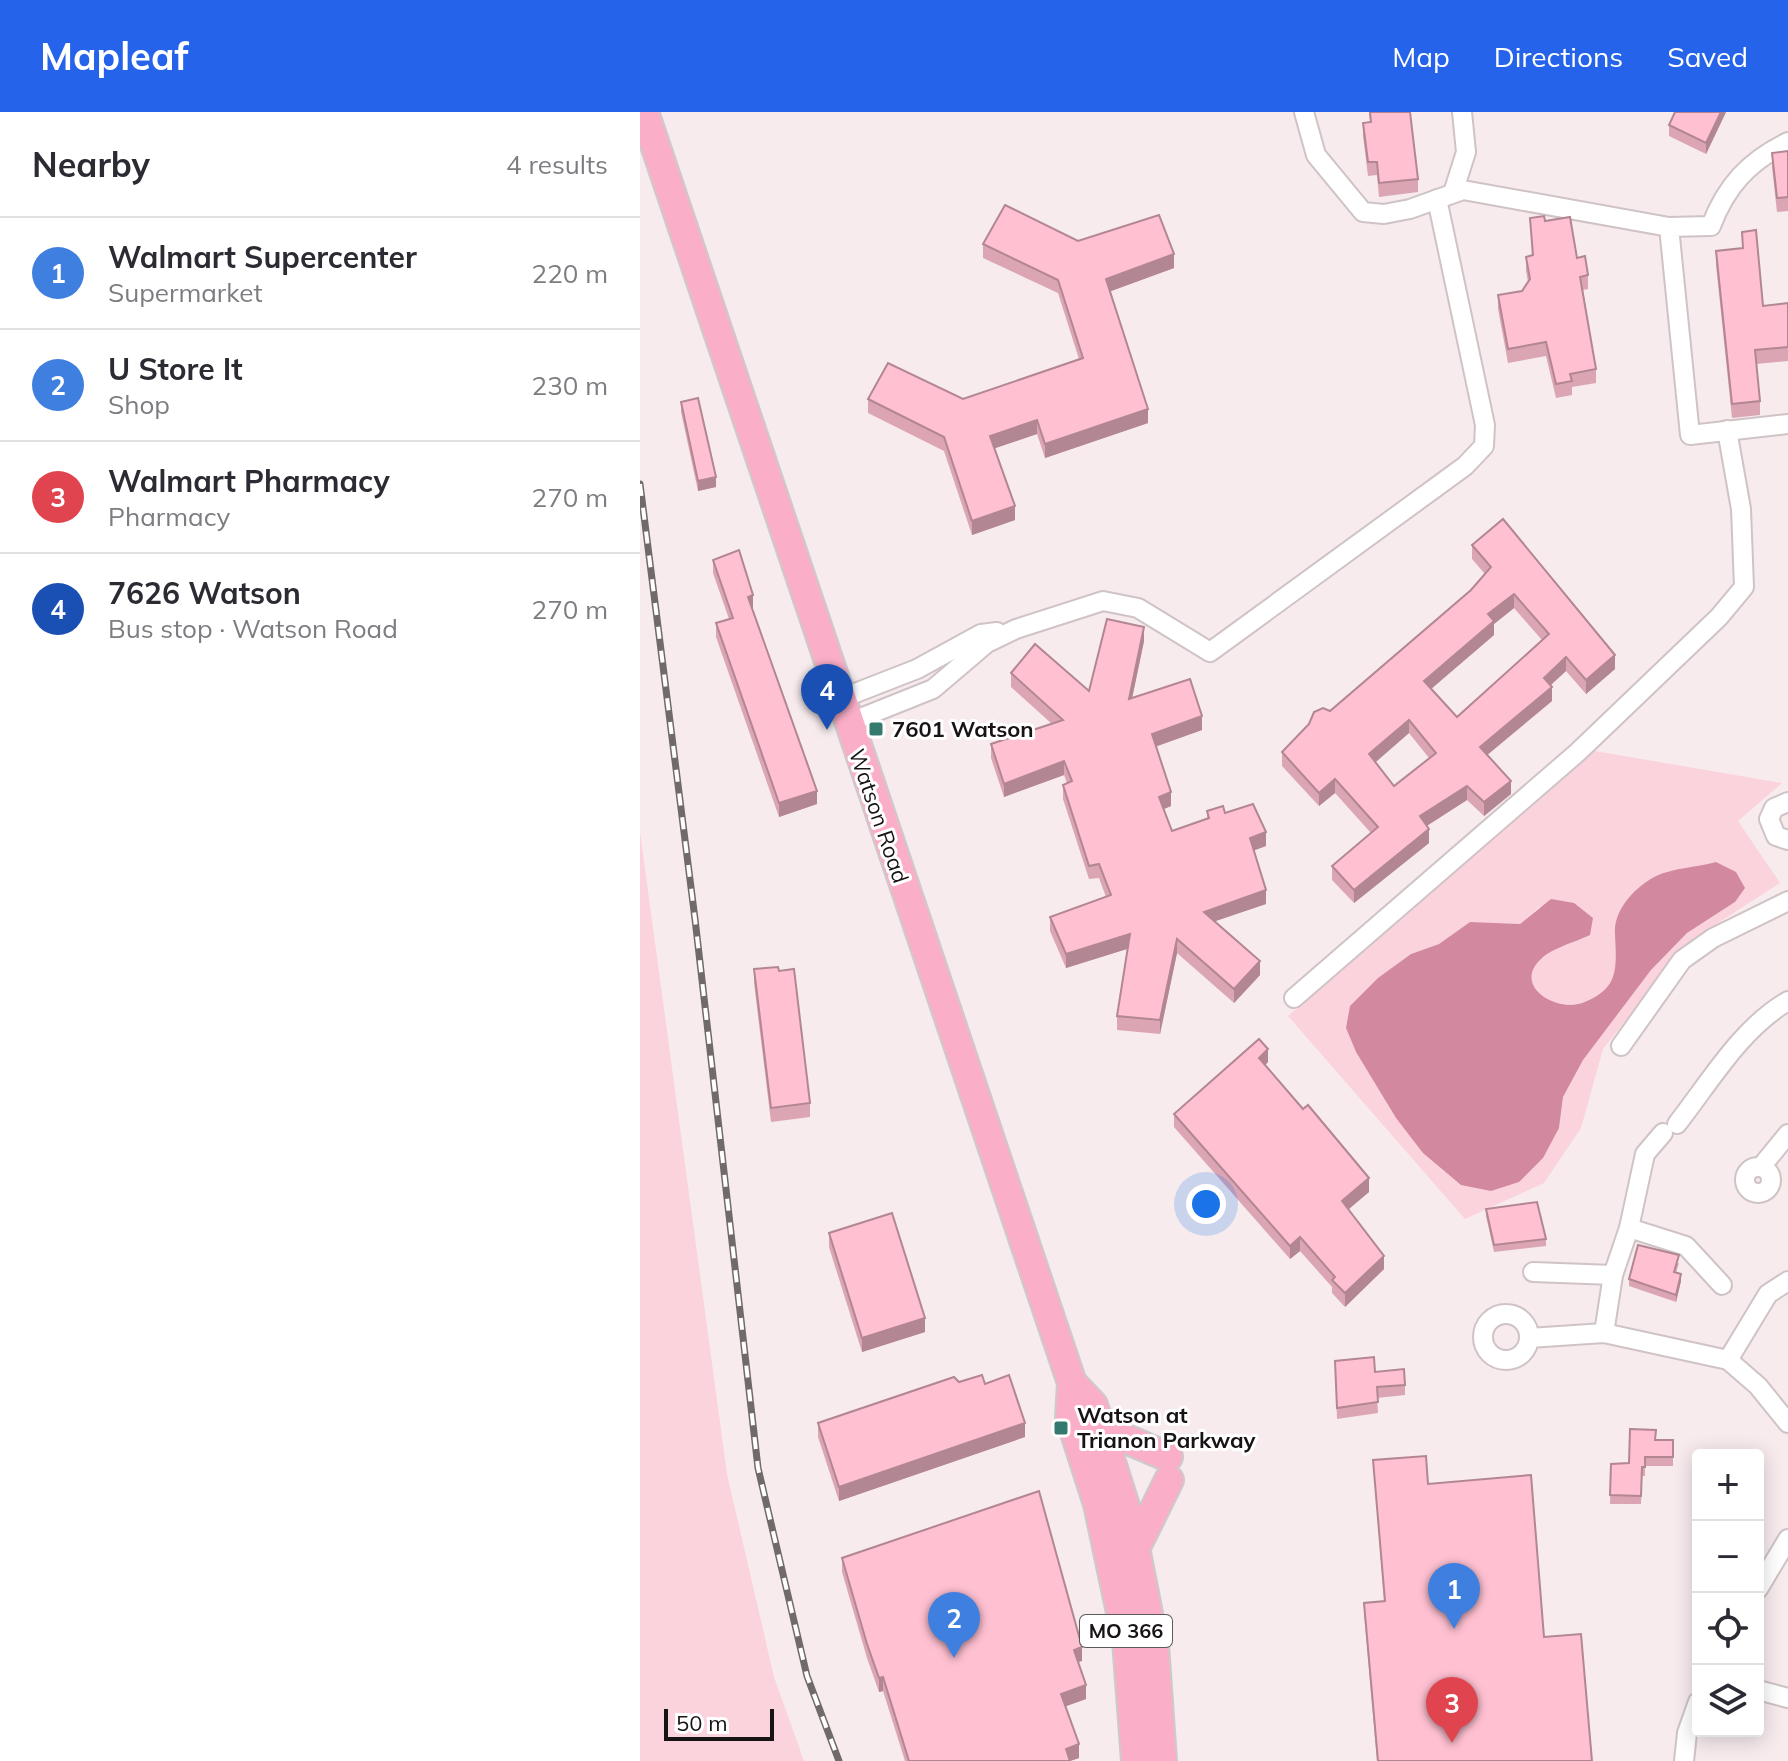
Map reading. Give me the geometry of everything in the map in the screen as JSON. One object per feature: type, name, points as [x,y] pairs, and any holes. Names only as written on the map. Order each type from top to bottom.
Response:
[{"type":"main road","name":"Watson Road","points":[[644,112],[1072,1383],[1070,1417],[1098,1504],[1125,1630],[1136,1761]]},
{"type":"main road","name":"Watson Road","points":[[1072,1383],[1093,1405],[1135,1549],[1154,1644],[1162,1761]]},
{"type":"main road","points":[[1101,1428],[1169,1469],[1135,1549]]},
{"type":"street","points":[[1304,112],[1316,155],[1363,212],[1384,214],[1463,190],[1669,227],[1711,226],[1732,183],[1762,156],[1788,142]]},
{"type":"street","points":[[844,711],[981,634],[1016,629],[1103,601],[1138,608],[1210,652],[1465,466],[1484,446],[1485,425],[1445,196],[1466,152],[1462,112]]},
{"type":"street","points":[[1669,227],[1690,435],[1788,424]]},
{"type":"street","points":[[1294,998],[1585,747],[1719,617],[1744,587],[1741,509],[1727,430]]},
{"type":"street","points":[[1788,802],[1774,808],[1769,819],[1776,836],[1788,840]]},
{"type":"street","points":[[1621,1046],[1682,960],[1713,938],[1788,901]]},
{"type":"street","points":[[1604,1333],[1613,1275],[1629,1228],[1645,1154],[1740,1042],[1780,1006]]},
{"type":"street","points":[[1761,1167],[1788,1134]]},
{"type":"street","points":[[1629,1228],[1686,1246],[1722,1285]]},
{"type":"street","points":[[1533,1272],[1613,1275]]},
{"type":"street","points":[[1728,1360],[1768,1294],[1788,1281]]},
{"type":"street","points":[[1529,1338],[1604,1333],[1728,1360],[1758,1386],[1788,1423]]},
{"type":"street","points":[[1764,1579],[1788,1539]]},
{"type":"street","points":[[1764,1692],[1788,1698]]},
{"type":"street","points":[[1684,1761],[1692,1719]]},
{"type":"shaded area","points":[[1589,750],[1782,783],[1738,821],[1780,883],[1687,943],[1603,1049],[1581,1128],[1544,1183],[1465,1219],[1288,1016]],"holes":[[[1716,862],[1735,902],[1687,933],[1651,970],[1583,1060],[1563,1097],[1559,1128],[1396,1118],[1356,1052],[1346,1028],[1411,954],[1439,944],[1470,922],[1520,924],[1539,907],[1590,935],[1545,955],[1532,970],[1531,981],[1536,991],[1557,1003],[1571,1004],[1599,995],[1612,981],[1616,967],[1615,934],[1619,917],[1628,900],[1649,880],[1670,871]]]},
{"type":"shaded area","points":[[640,832],[727,1474],[774,1677],[804,1761],[640,1761]]},
{"type":"shaded area","points":[[1716,862],[1736,872],[1745,888],[1735,902],[1687,933],[1651,970],[1583,1060],[1563,1097],[1559,1128],[1543,1158],[1519,1182],[1491,1191],[1461,1185],[1423,1153],[1396,1118],[1356,1052],[1346,1028],[1350,1006],[1378,978],[1411,954],[1439,944],[1470,922],[1520,924],[1551,899],[1574,903],[1593,918],[1590,935],[1558,948],[1541,959],[1533,969],[1534,987],[1550,1000],[1561,1004],[1582,1003],[1604,991],[1614,975],[1615,925],[1622,908],[1634,892],[1663,873]]},
{"type":"building","points":[[1370,112],[1410,112],[1418,179],[1379,183],[1377,162],[1368,162],[1363,123],[1371,122]]},
{"type":"building","points":[[1675,112],[1721,112],[1706,143],[1669,125]]},
{"type":"building","points":[[1788,151],[1788,197],[1777,198],[1772,153]]},
{"type":"building","points":[[1005,205],[1078,241],[1159,215],[1174,254],[1106,279],[1148,409],[1045,444],[1037,420],[990,436],[1015,506],[972,521],[944,437],[868,399],[888,363],[963,399],[1083,358],[1058,280],[983,244]]},
{"type":"building","points":[[1544,216],[1545,221],[1570,217],[1577,258],[1585,256],[1588,275],[1580,277],[1596,369],[1570,374],[1572,381],[1556,384],[1546,342],[1508,349],[1498,295],[1522,291],[1530,279],[1526,257],[1533,255],[1530,218]]},
{"type":"building","points":[[1756,230],[1763,306],[1788,303],[1788,347],[1755,350],[1760,401],[1732,404],[1716,251],[1743,248],[1742,232]]},
{"type":"building","points":[[698,398],[716,477],[698,481],[681,402]]},
{"type":"building","points":[[1503,519],[1615,655],[1586,680],[1566,657],[1544,678],[1552,687],[1480,747],[1511,781],[1484,802],[1467,786],[1420,816],[1429,829],[1354,890],[1332,866],[1378,827],[1335,779],[1319,793],[1282,752],[1309,724],[1314,712],[1323,708],[1330,711],[1471,590],[1491,567],[1472,545]],"holes":[[[1514,594],[1549,634],[1457,717],[1424,681],[1494,621],[1488,614]],[[1409,720],[1436,753],[1394,786],[1369,754]]]},
{"type":"building","points":[[739,550],[753,595],[748,597],[817,791],[779,803],[716,623],[733,618],[713,560]]},
{"type":"building","points":[[1107,619],[1144,627],[1129,699],[1190,679],[1202,716],[1152,734],[1171,792],[1159,797],[1172,831],[1209,818],[1207,811],[1223,806],[1225,813],[1253,804],[1266,832],[1250,838],[1266,890],[1204,912],[1260,961],[1234,989],[1177,939],[1160,1020],[1117,1016],[1130,934],[1066,954],[1050,917],[1111,895],[1099,864],[1089,866],[1063,785],[1072,781],[1064,761],[1004,784],[991,744],[1063,720],[1011,673],[1035,644],[1089,691]]},
{"type":"building","points":[[778,967],[779,971],[794,969],[810,1103],[771,1108],[754,969]]},
{"type":"building","points":[[1259,1039],[1268,1049],[1259,1058],[1303,1109],[1308,1105],[1369,1178],[1342,1201],[1384,1256],[1345,1293],[1300,1237],[1290,1246],[1174,1114]]},
{"type":"building","points":[[1537,1202],[1546,1239],[1494,1245],[1486,1209]]},
{"type":"building","points":[[892,1213],[925,1318],[862,1338],[829,1233]]},
{"type":"building","points":[[1638,1245],[1679,1255],[1674,1272],[1681,1274],[1676,1295],[1629,1279]]},
{"type":"building","points":[[1374,1357],[1375,1372],[1404,1369],[1405,1385],[1377,1387],[1378,1402],[1337,1408],[1335,1361]]},
{"type":"building","points":[[982,1375],[985,1384],[1009,1375],[1025,1423],[839,1487],[818,1423],[954,1377],[959,1382]]},
{"type":"building","points":[[1630,1429],[1656,1430],[1655,1440],[1673,1440],[1673,1457],[1645,1457],[1641,1496],[1610,1495],[1611,1464],[1629,1463]]},
{"type":"building","points":[[1426,1456],[1428,1484],[1531,1475],[1544,1637],[1581,1634],[1592,1761],[1378,1761],[1364,1603],[1385,1601],[1373,1460]]},
{"type":"building","points":[[1039,1491],[1082,1647],[1074,1650],[1086,1685],[1061,1694],[1079,1744],[1066,1749],[1070,1761],[909,1761],[883,1677],[879,1678],[867,1644],[842,1558]]},
{"type":"railway","points":[[640,484],[695,919],[758,1468],[807,1676],[839,1761]]},
{"type":"place","name":"7601 Watson","points":[[876,729]]},
{"type":"place","name":"7626 Watson","points":[[827,730]]},
{"type":"place","name":"Watson at Trianon Parkway","points":[[1061,1428]]},
{"type":"place","name":"Walmart Supercenter","points":[[1454,1629]]},
{"type":"place","name":"U Store It","points":[[954,1658]]},
{"type":"place","name":"Walmart Pharmacy","points":[[1452,1743]]}]
